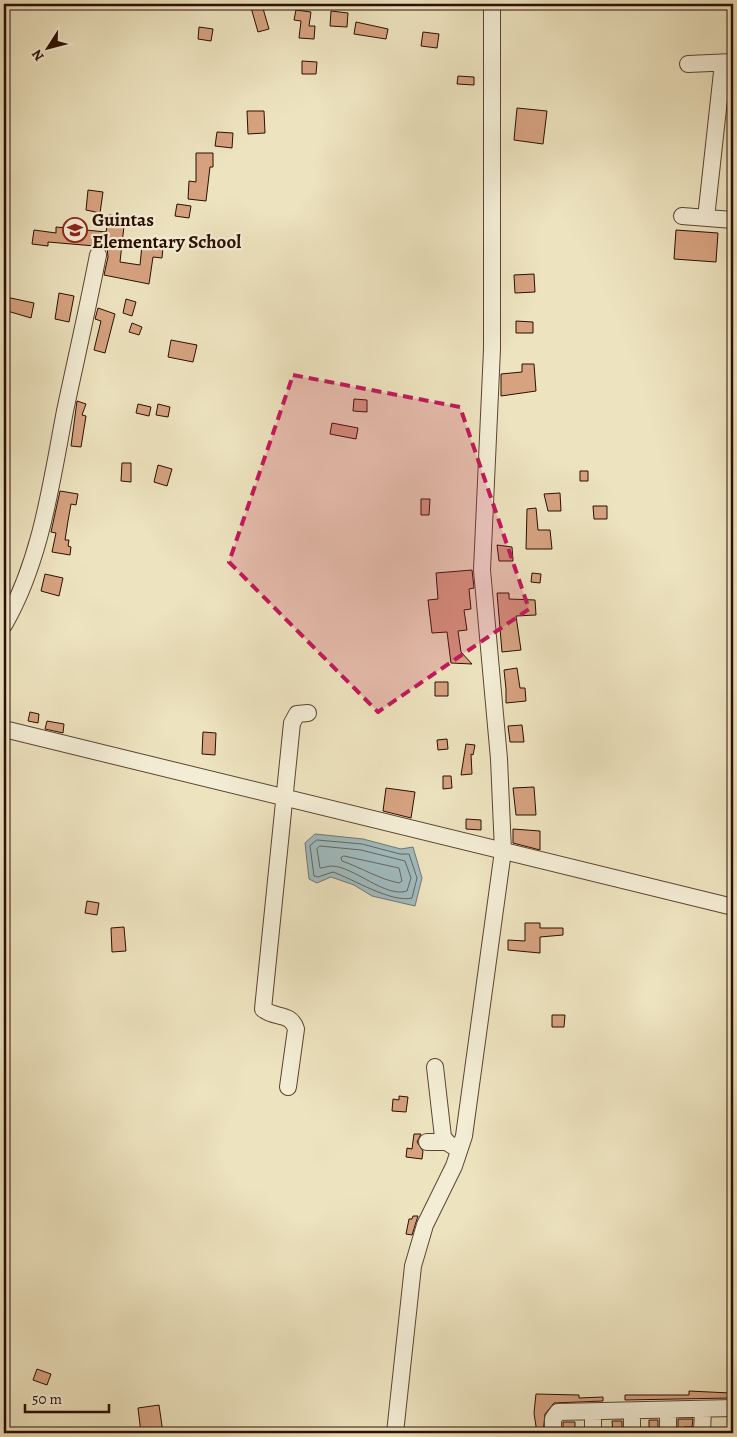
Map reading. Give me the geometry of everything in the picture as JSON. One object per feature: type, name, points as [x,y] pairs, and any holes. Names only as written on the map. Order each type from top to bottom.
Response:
[{"type":"street","points":[[453,1146],[464,1136],[503,850],[499,759],[482,570],[492,349],[492,4]]},
{"type":"street","points":[[688,64],[728,63],[706,218]]},
{"type":"street","points":[[682,216],[733,220]]},
{"type":"street","points":[[4,625],[20,598],[32,563],[98,255]]},
{"type":"street","points":[[288,1087],[296,1029],[294,1022],[287,1017],[269,1014],[263,1009],[292,720],[297,714],[308,713]]},
{"type":"street","points":[[4,729],[733,907]]},
{"type":"street","points":[[395,1433],[413,1266],[425,1225],[454,1166],[453,1146],[442,1131],[434,1067]]},
{"type":"street","points":[[427,1142],[453,1146]]},
{"type":"street","points":[[553,1433],[553,1419],[558,1412],[593,1413],[733,1408]]},
{"type":"street","points":[[702,1409],[702,1433]]},
{"type":"street","points":[[668,1410],[668,1433]]},
{"type":"street","points":[[632,1411],[632,1433]]},
{"type":"street","points":[[593,1413],[593,1433]]},
{"type":"highlighted area","points":[[293,375],[460,407],[529,609],[378,712],[229,562]]},
{"type":"water","points":[[315,834],[363,839],[401,849],[413,847],[422,878],[415,906],[372,896],[354,885],[331,877],[317,883],[309,879],[305,843]]},
{"type":"building","points":[[250,4],[262,5],[269,29],[258,32]]},
{"type":"building","points":[[296,10],[311,12],[309,26],[315,26],[314,39],[299,38],[301,21],[294,20]]},
{"type":"building","points":[[331,11],[348,13],[347,27],[330,26]]},
{"type":"building","points":[[356,22],[388,29],[386,39],[354,34]]},
{"type":"building","points":[[199,27],[213,29],[211,41],[198,39]]},
{"type":"building","points":[[423,32],[439,34],[437,48],[421,46]]},
{"type":"building","points":[[302,61],[317,62],[316,74],[302,74]]},
{"type":"building","points":[[458,76],[474,77],[474,85],[457,84]]},
{"type":"building","points":[[517,108],[547,111],[543,144],[514,140]]},
{"type":"building","points":[[247,111],[264,111],[265,133],[248,134]]},
{"type":"building","points":[[217,132],[233,133],[232,148],[215,146]]},
{"type":"building","points":[[196,153],[213,153],[213,167],[210,167],[206,201],[188,199],[189,181],[196,182]]},
{"type":"building","points":[[88,190],[103,192],[100,213],[86,210]]},
{"type":"building","points":[[177,204],[191,206],[189,218],[175,216]]},
{"type":"building","points":[[109,215],[125,217],[120,262],[140,265],[142,245],[163,247],[162,258],[153,257],[149,284],[104,275],[108,257],[107,247],[48,242],[48,246],[32,244],[34,230],[56,233],[56,227],[106,232]]},
{"type":"building","points":[[676,230],[718,233],[716,262],[674,259]]},
{"type":"building","points":[[534,274],[535,292],[515,293],[514,275]]},
{"type":"building","points":[[59,293],[74,296],[69,322],[55,319]]},
{"type":"building","points":[[6,297],[34,303],[31,318],[4,310]]},
{"type":"building","points":[[126,299],[136,302],[132,316],[123,313]]},
{"type":"building","points":[[98,308],[115,314],[105,353],[94,350],[101,321],[95,319]]},
{"type":"building","points":[[516,321],[533,322],[533,333],[516,333]]},
{"type":"building","points":[[132,323],[142,327],[139,335],[129,332]]},
{"type":"building","points":[[171,340],[197,345],[193,362],[168,357]]},
{"type":"building","points":[[522,364],[534,364],[536,391],[501,396],[501,374],[522,372]]},
{"type":"building","points":[[354,399],[367,400],[367,412],[353,411]]},
{"type":"building","points":[[77,401],[86,404],[82,415],[86,416],[81,447],[71,446]]},
{"type":"building","points":[[138,404],[151,407],[149,416],[136,413]]},
{"type":"building","points":[[158,404],[170,407],[168,417],[156,415]]},
{"type":"building","points":[[332,423],[358,428],[356,439],[330,434]]},
{"type":"building","points":[[122,463],[131,463],[131,482],[121,481]]},
{"type":"building","points":[[158,465],[172,469],[167,486],[154,482]]},
{"type":"building","points":[[580,471],[588,471],[588,481],[580,481]]},
{"type":"building","points":[[60,491],[78,494],[76,505],[71,504],[65,540],[69,540],[68,546],[71,547],[70,555],[52,552],[56,533],[51,532]]},
{"type":"building","points":[[560,493],[561,511],[548,511],[544,494]]},
{"type":"building","points":[[421,499],[430,499],[429,515],[421,515]]},
{"type":"building","points":[[593,506],[607,506],[607,519],[594,519]]},
{"type":"building","points":[[536,508],[538,530],[550,530],[552,549],[526,549],[527,509]]},
{"type":"building","points":[[497,545],[512,547],[513,561],[499,561]]},
{"type":"building","points":[[472,570],[474,588],[469,589],[471,609],[464,610],[467,630],[458,631],[461,652],[472,664],[451,663],[447,632],[432,633],[428,600],[438,599],[436,573]]},
{"type":"building","points":[[532,573],[541,574],[540,583],[531,582]]},
{"type":"building","points":[[45,574],[63,578],[59,596],[41,591]]},
{"type":"building","points":[[497,593],[509,593],[509,599],[535,600],[536,615],[516,616],[521,650],[502,652]]},
{"type":"building","points":[[517,668],[520,688],[525,688],[526,701],[506,703],[504,670]]},
{"type":"building","points":[[435,682],[448,682],[448,696],[435,696]]},
{"type":"building","points":[[30,712],[39,714],[38,723],[28,721]]},
{"type":"building","points":[[47,721],[64,724],[63,733],[45,729]]},
{"type":"building","points":[[522,725],[524,742],[510,742],[508,726]]},
{"type":"building","points":[[203,732],[216,733],[215,755],[202,754]]},
{"type":"building","points":[[447,739],[448,749],[438,750],[437,740]]},
{"type":"building","points":[[466,744],[475,745],[473,755],[471,754],[472,774],[461,775]]},
{"type":"building","points":[[443,776],[451,776],[452,788],[443,789]]},
{"type":"building","points":[[534,787],[536,815],[516,815],[513,788]]},
{"type":"building","points":[[386,788],[415,792],[411,818],[383,811]]},
{"type":"building","points":[[466,819],[481,820],[481,830],[466,829]]},
{"type":"building","points":[[513,829],[540,831],[540,850],[513,843]]},
{"type":"building","points":[[87,901],[99,903],[97,915],[85,913]]},
{"type":"building","points":[[525,923],[540,923],[540,928],[563,928],[563,935],[540,937],[540,953],[508,950],[508,940],[525,941]]},
{"type":"building","points":[[124,927],[126,951],[112,952],[111,928]]},
{"type":"building","points":[[552,1015],[565,1015],[564,1027],[552,1027]]},
{"type":"building","points":[[399,1096],[408,1097],[406,1112],[392,1111],[393,1099],[399,1100]]},
{"type":"building","points":[[414,1134],[421,1134],[417,1142],[423,1151],[422,1159],[406,1157],[407,1148],[412,1149]]},
{"type":"building","points":[[413,1216],[418,1216],[412,1235],[406,1234],[409,1219],[412,1219]]},
{"type":"building","points":[[37,1369],[51,1374],[47,1385],[33,1380]]},
{"type":"building","points":[[689,1391],[730,1393],[730,1398],[625,1400],[625,1395],[689,1395]]},
{"type":"building","points":[[536,1394],[579,1395],[579,1398],[603,1397],[603,1401],[554,1403],[545,1414],[543,1433],[537,1433],[534,1413]]},
{"type":"building","points":[[159,1405],[163,1433],[141,1433],[138,1408]]},
{"type":"building","points":[[678,1419],[693,1419],[692,1427],[684,1427],[685,1433],[678,1433]]},
{"type":"building","points":[[649,1420],[658,1420],[658,1428],[649,1428]]},
{"type":"building","points":[[612,1421],[622,1421],[622,1433],[613,1433]]},
{"type":"building","points":[[563,1422],[575,1422],[575,1432],[563,1432]]},
{"type":"place","name":"Guintas Elementary School","points":[[75,230]]}]
